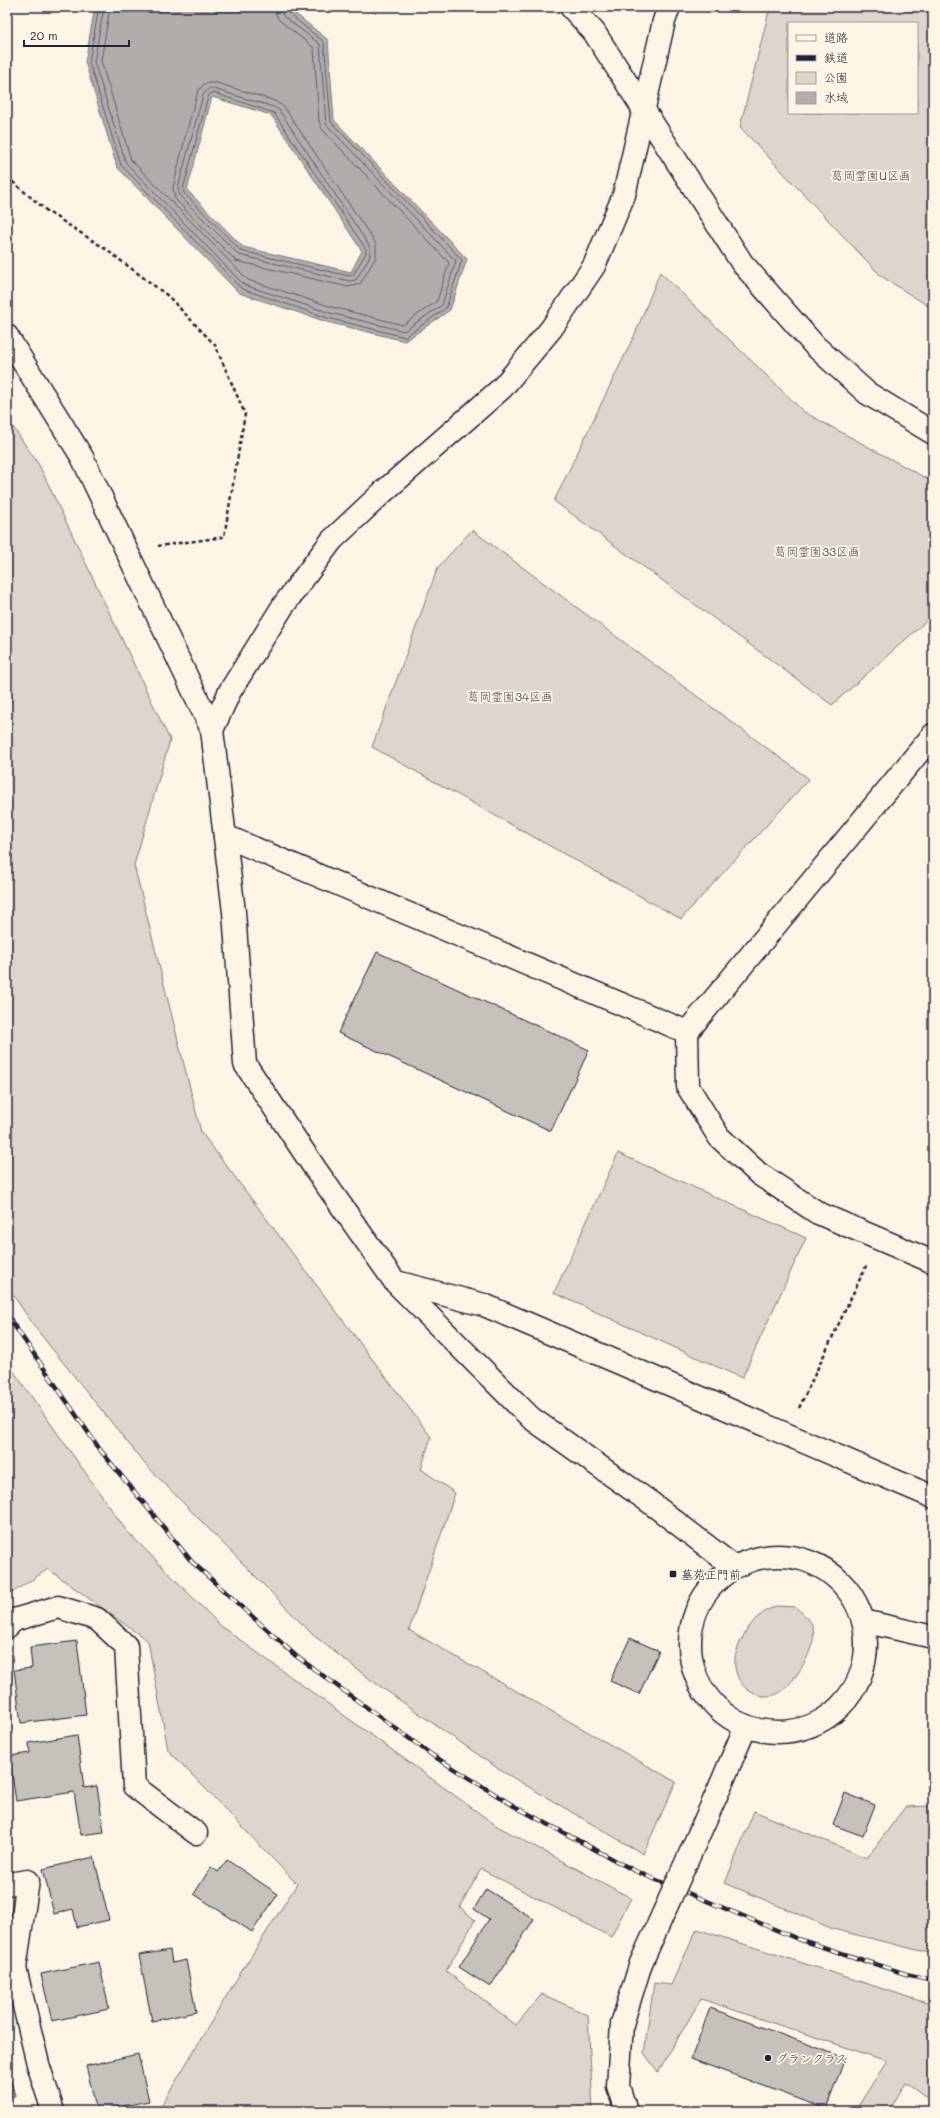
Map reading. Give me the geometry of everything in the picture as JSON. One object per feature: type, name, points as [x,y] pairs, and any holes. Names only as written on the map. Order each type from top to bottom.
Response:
[{"type":"street","points":[[571,7],[594,32],[742,263],[815,346],[867,393],[933,433]]},
{"type":"street","points":[[212,730],[230,691],[279,612],[332,540],[382,493],[502,388],[551,329],[586,279],[594,266],[624,195],[664,21],[669,7]]},
{"type":"street","points":[[7,336],[82,457],[212,730],[234,912],[246,1064],[316,1170],[395,1282],[531,1418],[651,1502],[734,1567]]},
{"type":"street","points":[[933,735],[687,1032],[688,1087],[719,1137],[759,1174],[818,1213],[878,1240],[933,1262]]},
{"type":"street","points":[[225,836],[687,1032]]},
{"type":"street","points":[[395,1282],[484,1305],[933,1497]]},
{"type":"street","points":[[786,1556],[812,1563],[834,1577],[852,1597],[863,1621],[866,1650],[859,1678],[844,1703],[822,1721],[795,1731],[766,1732],[746,1726],[716,1708],[700,1686],[690,1660],[690,1633],[698,1607],[713,1584],[734,1567],[759,1558],[786,1556]]},
{"type":"street","points":[[7,1627],[14,1620],[58,1607],[96,1619],[126,1646],[134,1786],[196,1833]]},
{"type":"street","points":[[863,1621],[933,1637]]},
{"type":"street","points":[[626,2111],[618,2086],[622,2024],[641,1963],[746,1726]]},
{"type":"street","points":[[7,1884],[28,1881],[15,1968],[38,2064],[53,2111]]},
{"type":"path","points":[[7,177],[47,211],[104,248],[168,296],[215,345],[246,414],[224,537],[126,551]]},
{"type":"path","points":[[786,1434],[878,1240]]},
{"type":"green space","name":"葛岡霊園U区画","points":[[770,7],[933,7],[933,309],[881,276],[740,127]]},
{"type":"green space","name":"葛岡霊園33区画","points":[[660,272],[804,412],[933,482],[933,615],[832,705],[554,501],[636,332]]},
{"type":"green space","points":[[7,418],[39,465],[170,740],[134,865],[201,1132],[431,1437],[421,1469],[455,1493],[409,1630],[676,1782],[643,1854],[500,1770],[371,1680],[313,1635],[145,1464],[37,1330],[7,1286]]},
{"type":"green space","name":"葛岡霊園34区画","points":[[472,530],[809,779],[681,919],[372,747],[438,567]]},
{"type":"green space","points":[[618,1153],[806,1238],[742,1378],[554,1293]]},
{"type":"green space","points":[[7,1362],[126,1530],[222,1627],[497,1826],[631,1898],[611,1937],[481,1869],[460,1907],[475,1920],[446,1971],[516,2025],[542,1994],[588,2015],[593,2111],[158,2111],[236,1980],[297,1884],[168,1750],[148,1641],[48,1569],[7,1596]]},
{"type":"green space","points":[[776,1606],[795,1607],[809,1620],[814,1633],[809,1654],[789,1685],[781,1692],[774,1695],[764,1696],[748,1690],[742,1684],[735,1668],[735,1659],[740,1642],[752,1623],[763,1613]]},
{"type":"green space","points":[[933,1806],[933,1954],[833,1929],[725,1883],[754,1811],[867,1858],[905,1807]]},
{"type":"green space","points":[[697,1929],[933,2005],[933,2102],[906,2082],[889,2111],[855,2111],[887,2061],[701,1999],[658,2072],[644,2053],[654,1983],[671,1985]]},
{"type":"water","points":[[95,7],[287,7],[328,40],[334,120],[467,259],[450,310],[405,341],[327,322],[239,293],[117,167],[85,62]],"holes":[[[212,97],[271,115],[362,251],[351,272],[243,247],[187,190]]]},
{"type":"building","points":[[377,952],[589,1050],[551,1131],[338,1033]]},
{"type":"building","points":[[630,1638],[659,1651],[639,1694],[610,1681]]},
{"type":"building","points":[[77,1641],[86,1715],[21,1723],[14,1670],[32,1668],[30,1647]]},
{"type":"building","points":[[77,1735],[84,1788],[97,1786],[104,1832],[81,1835],[74,1792],[16,1801],[9,1756],[30,1753],[29,1743]]},
{"type":"building","points":[[845,1793],[875,1805],[863,1836],[833,1825]]},
{"type":"building","points":[[94,1857],[109,1920],[77,1927],[73,1909],[54,1914],[43,1869]]},
{"type":"building","points":[[227,1860],[278,1894],[252,1932],[194,1894],[211,1867],[218,1872]]},
{"type":"building","points":[[486,1889],[534,1919],[490,1987],[459,1967],[489,1919],[474,1909]]},
{"type":"building","points":[[170,1950],[172,1963],[186,1960],[196,2012],[152,2021],[139,1955]]},
{"type":"building","points":[[99,1962],[109,2009],[52,2021],[41,1974]]},
{"type":"building","name":"グランクラス","points":[[710,2008],[845,2058],[826,2109],[691,2059]]},
{"type":"building","points":[[138,2054],[149,2101],[97,2111],[86,2066]]},
{"type":"building","points":[[7,2067],[15,2096],[7,2099]]},
{"type":"railway","points":[[7,1315],[101,1451],[192,1562],[296,1656],[432,1755],[514,1806],[635,1871],[798,1939],[906,1974],[933,1980]]},
{"type":"place","name":"墓苑正門前","points":[[673,1574]]},
{"type":"place","name":"グランクラス","points":[[768,2058]]}]
